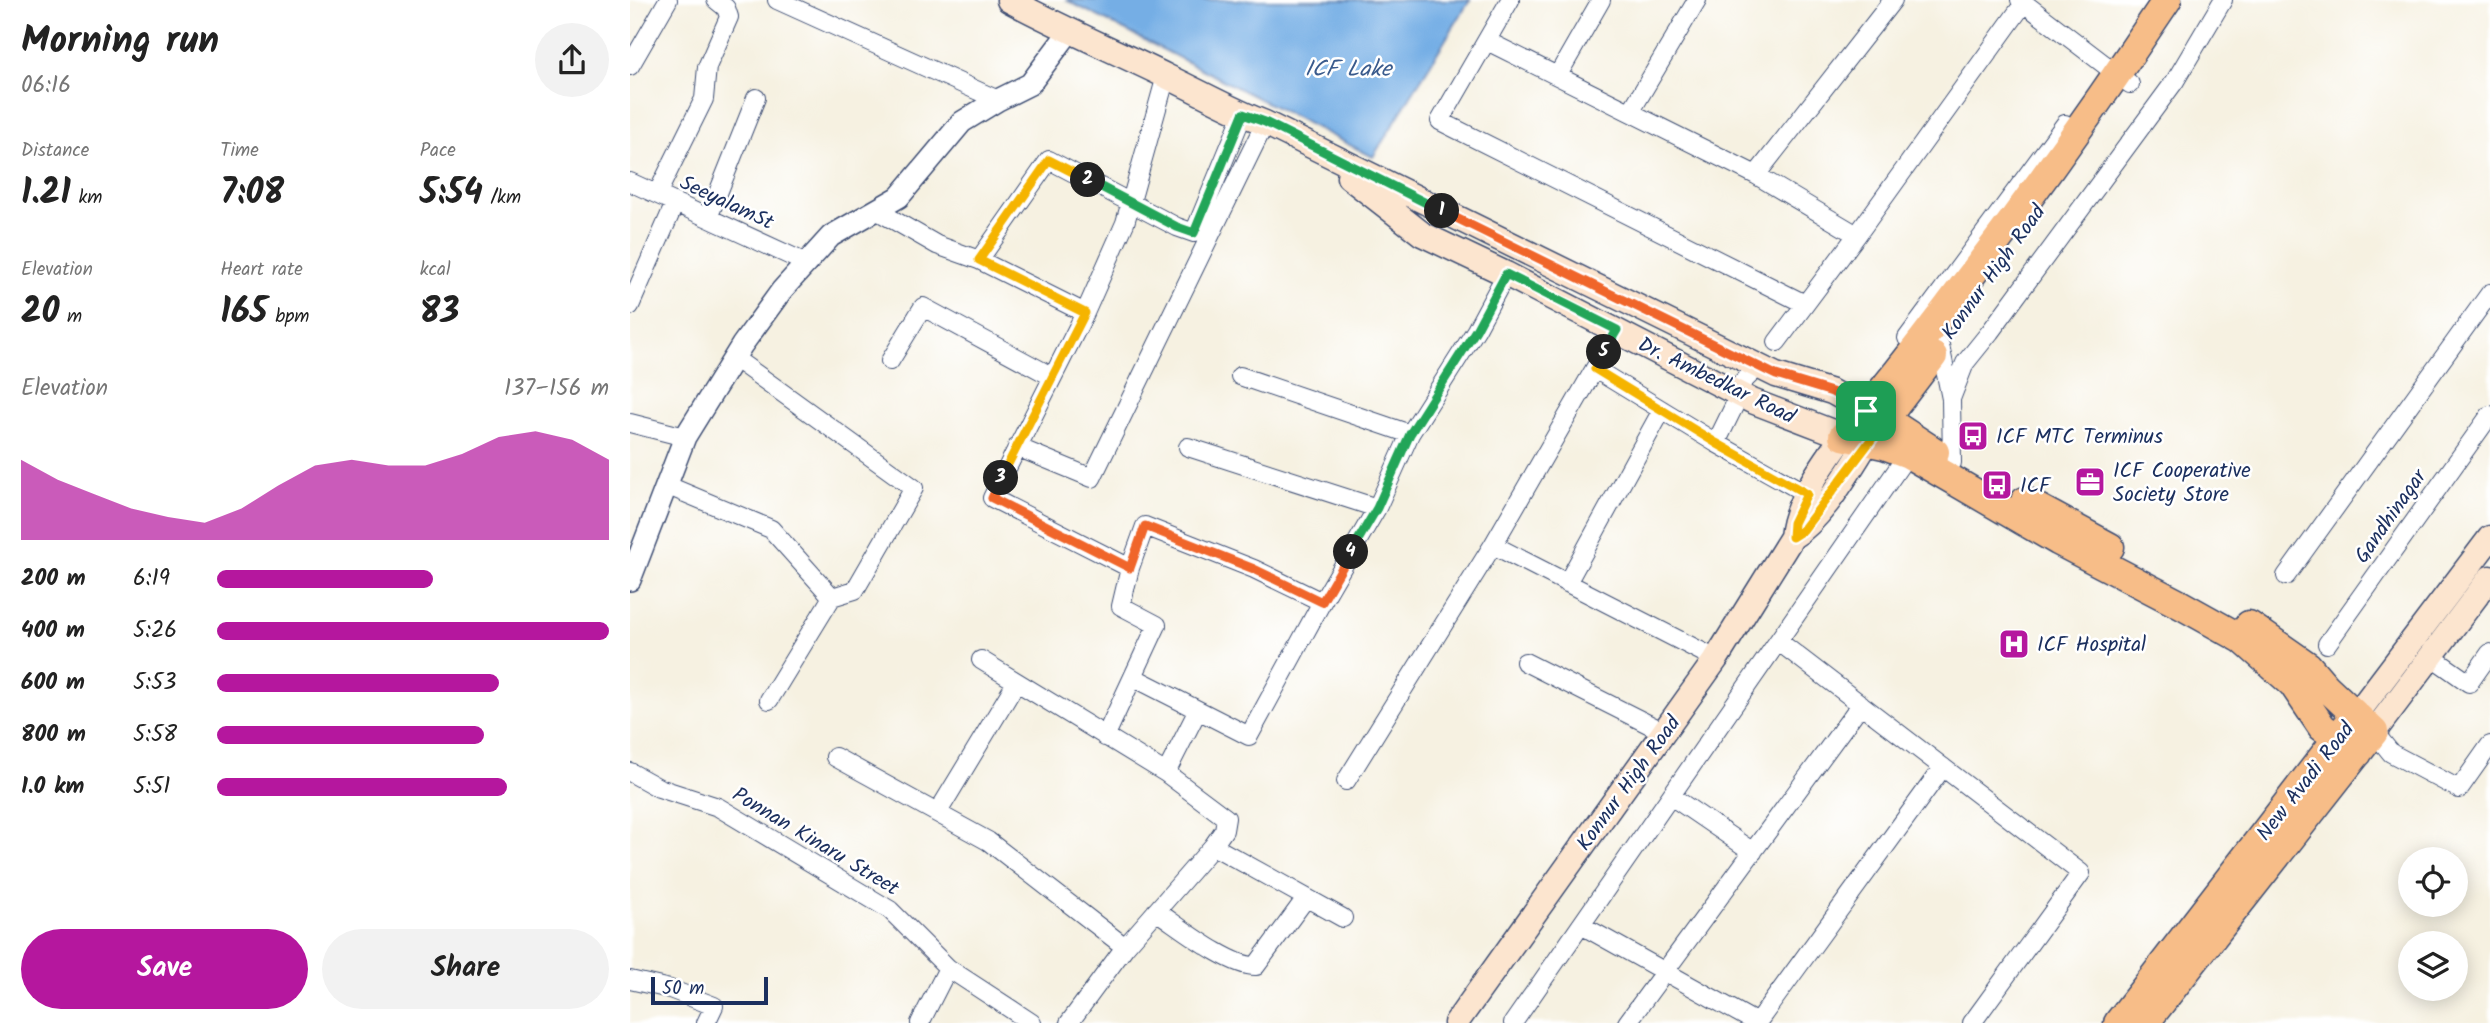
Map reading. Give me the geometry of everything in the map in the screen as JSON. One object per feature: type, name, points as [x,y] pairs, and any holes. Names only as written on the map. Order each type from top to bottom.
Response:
[{"type":"main road","name":"Dr. Ambedkar Road","points":[[1009,0],[1069,32],[1254,118],[1776,375],[1874,406]]},
{"type":"main road","points":[[2167,0],[2119,74],[1874,406],[1856,439],[1908,454],[2058,541],[2242,639],[2293,684],[2322,727],[2363,738]]},
{"type":"main road","name":"Konnur High Road","points":[[1874,406],[1940,345],[2119,74],[2186,0]]},
{"type":"main road","name":"Dr. Ambedkar Road","points":[[1307,145],[1422,234],[1737,392],[1814,426],[1856,439]]},
{"type":"main road","points":[[1874,406],[1952,463],[2069,524],[2248,624],[2308,666],[2363,738]]},
{"type":"main road","name":"Konnur High Road","points":[[1792,537],[1793,523],[1820,468],[1856,439]]},
{"type":"main road","name":"Konnur High Road","points":[[1456,1023],[1716,659],[1792,537],[1803,530],[1839,484],[1856,439]]},
{"type":"main road","name":"New Avadi Road","points":[[2145,1023],[2363,738],[2490,538]]},
{"type":"main road","name":"New Avadi Road","points":[[2118,1023],[2432,657],[2490,578]]},
{"type":"street","points":[[630,66],[668,0]]},
{"type":"street","points":[[657,194],[704,99],[707,67],[729,17],[726,8],[716,0]]},
{"type":"street","points":[[777,0],[998,100]]},
{"type":"street","points":[[1510,0],[1440,121],[1805,304]]},
{"type":"street","points":[[1558,75],[1601,0]]},
{"type":"street","points":[[1631,111],[1697,0]]},
{"type":"street","points":[[1756,175],[1893,0]]},
{"type":"street","points":[[1777,342],[1857,235],[2022,2],[2119,74],[2155,0]]},
{"type":"street","points":[[1951,399],[1965,363],[2175,80],[2223,0]]},
{"type":"street","points":[[630,580],[685,437],[734,358],[782,290],[831,236],[899,197],[962,122],[1030,84],[1069,32]]},
{"type":"street","points":[[1487,41],[1756,175],[1857,235]]},
{"type":"street","points":[[1130,568],[992,498],[1085,313],[1125,223],[1166,76]]},
{"type":"street","points":[[708,218],[756,97]]},
{"type":"street","points":[[979,260],[1049,160],[1129,203],[1194,233],[1254,118]]},
{"type":"street","points":[[1017,447],[1092,478],[1254,118]]},
{"type":"street","name":"SeeyalamSt","points":[[630,182],[806,263]]},
{"type":"street","points":[[630,306],[675,203]]},
{"type":"street","points":[[876,210],[937,245],[979,260],[1085,313]]},
{"type":"street","points":[[1133,677],[1249,736],[1377,508],[1410,434],[1476,330],[1506,274]]},
{"type":"street","points":[[2286,576],[2490,293]]},
{"type":"street","points":[[890,361],[923,307],[1051,376]]},
{"type":"street","points":[[1346,781],[1493,545],[1617,330]]},
{"type":"street","points":[[1940,345],[1951,399],[1952,463]]},
{"type":"street","points":[[734,358],[914,488],[855,590],[832,597],[769,700]]},
{"type":"street","points":[[1716,443],[1737,392],[1759,366]]},
{"type":"street","points":[[1595,369],[1716,443],[1807,494]]},
{"type":"street","points":[[1240,376],[1410,434]]},
{"type":"street","points":[[1567,583],[1661,410]]},
{"type":"street","name":"Gandhinagar","points":[[2327,644],[2490,415]]},
{"type":"street","points":[[630,423],[685,437]]},
{"type":"street","points":[[1188,447],[1377,508]]},
{"type":"street","points":[[1513,1023],[1908,454]]},
{"type":"street","points":[[666,485],[771,529],[832,597]]},
{"type":"street","points":[[1105,737],[1157,625],[1121,606],[1130,568],[1145,526],[1254,569],[1322,602]]},
{"type":"street","points":[[1493,545],[1716,659]]},
{"type":"street","points":[[1778,641],[2081,873],[1972,1023]]},
{"type":"street","points":[[2432,657],[2469,683],[2490,653]]},
{"type":"street","points":[[981,660],[1166,773],[1226,818],[1224,830],[1213,846],[1125,947],[1069,1023]]},
{"type":"street","points":[[1525,662],[1664,732]]},
{"type":"street","points":[[938,812],[1016,683]]},
{"type":"street","points":[[1627,1023],[1861,704]]},
{"type":"street","points":[[1166,773],[1198,710]]},
{"type":"street","points":[[2363,738],[2459,789],[2490,746]]},
{"type":"street","points":[[835,757],[988,841],[1125,947]]},
{"type":"street","points":[[1581,925],[1757,1023],[1943,767]]},
{"type":"street","name":"Ponnan Kinaru Street","points":[[630,772],[659,788],[718,807],[890,910],[948,968],[1032,1023]]},
{"type":"street","points":[[1671,796],[1753,852]]},
{"type":"street","points":[[1213,846],[1343,918]]},
{"type":"street","points":[[1156,911],[1225,956],[1247,967],[1256,966],[1306,898]]},
{"type":"street","points":[[920,1023],[948,968]]},
{"type":"street","points":[[630,980],[670,989],[714,1006],[706,1023]]},
{"type":"water","name":"ICF Lake","points":[[1066,0],[1470,0],[1373,157]]},
{"type":"place","name":"ICF MTC Terminus","points":[[1973,436]]},
{"type":"place","name":"ICF Cooperative Society Store","points":[[2090,482]]},
{"type":"place","name":"ICF","points":[[1997,485]]},
{"type":"place","name":"ICF Hospital","points":[[2014,644]]},
{"type":"route","points":[[1243,114],[1265,122],[1776,375],[1832,392],[1866,411],[1886,420],[1803,530],[1792,537],[1793,523],[1807,494],[1716,443],[1595,369],[1617,330],[1506,274],[1476,330],[1410,434],[1377,508],[1322,602],[1254,569],[1145,526],[1130,568],[992,498],[1085,313],[979,260],[1049,160],[1129,203],[1194,233],[1243,114]]}]
